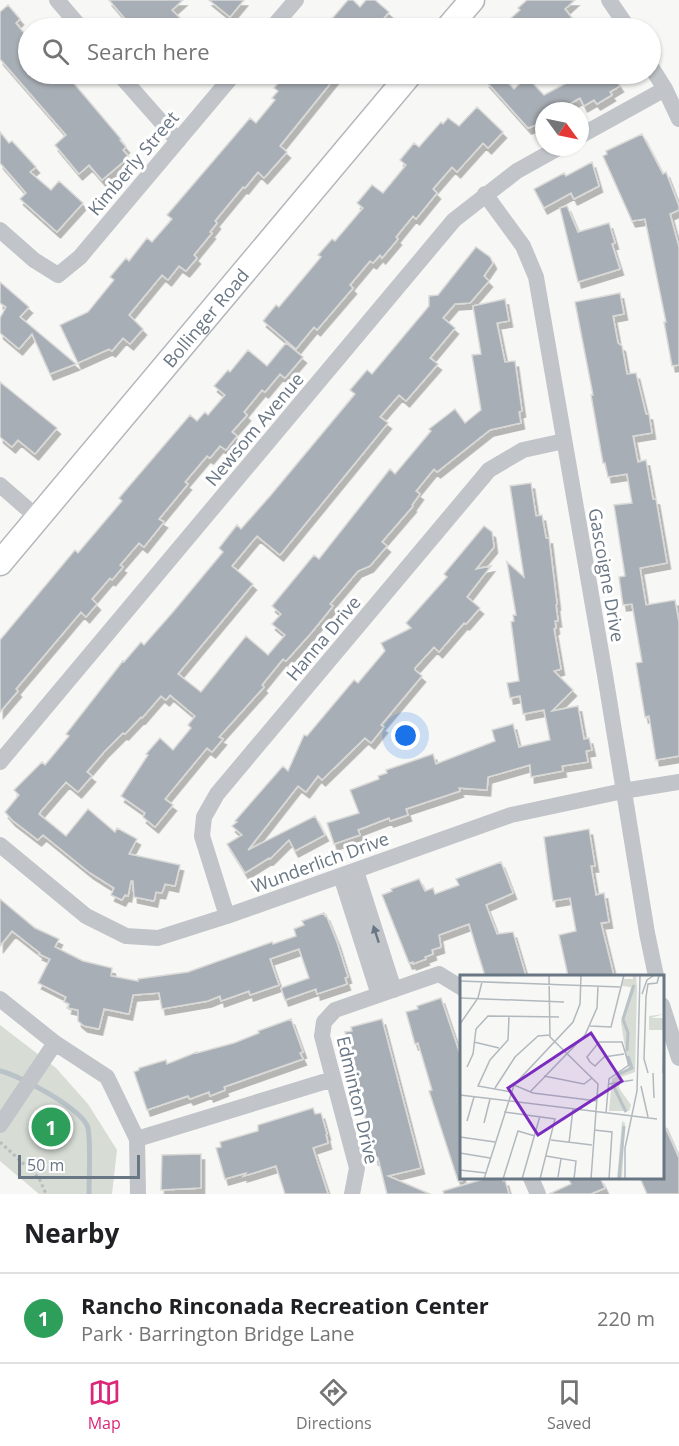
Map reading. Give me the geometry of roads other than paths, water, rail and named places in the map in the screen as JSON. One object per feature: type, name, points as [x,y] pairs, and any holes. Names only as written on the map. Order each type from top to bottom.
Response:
[{"type":"main road","points":[[457,18],[472,0]]},
{"type":"main road","name":"Bollinger Road","points":[[0,563],[402,84]]},
{"type":"street","points":[[57,0],[72,18]]},
{"type":"street","points":[[281,18],[296,0]]},
{"type":"street","points":[[615,2],[623,18]]},
{"type":"street","points":[[661,82],[679,119]]},
{"type":"street","points":[[127,84],[178,141]]},
{"type":"street","name":"Kimberly Street","points":[[0,230],[34,260],[58,275],[80,257],[226,84]]},
{"type":"street","points":[[589,131],[665,89]]},
{"type":"street","name":"Newsom Avenue","points":[[0,762],[454,220],[517,171],[544,156]]},
{"type":"street","name":"Gascoigne Drive","points":[[485,194],[523,246],[536,277],[656,975]]},
{"type":"street","name":"Hanna Drive","points":[[227,916],[202,836],[204,817],[217,794],[489,470],[523,450],[564,441]]},
{"type":"street","points":[[0,485],[38,518]]},
{"type":"street","name":"Wunderlich Drive","points":[[0,845],[86,916],[126,936],[158,938],[348,874],[511,815],[623,790],[679,782]]},
{"type":"street","points":[[348,874],[387,993],[439,974],[460,987]]},
{"type":"street","name":"Edminton Drive","points":[[352,1194],[357,1168],[322,1036],[324,1022],[335,1010],[387,993]]},
{"type":"street","points":[[0,999],[55,1043],[106,1077],[137,1139],[138,1194]]},
{"type":"street","points":[[664,1008],[679,1058]]},
{"type":"street","points":[[0,1125],[55,1043]]},
{"type":"street","points":[[137,1139],[333,1079]]},
{"type":"street","points":[[531,1179],[538,1194]]},
{"type":"waterway","points":[[0,1071],[49,1094],[84,1120],[89,1134],[89,1194]]},
{"type":"place","name":"Rancho Rinconada Recreation Center","points":[[51,1127]]}]
